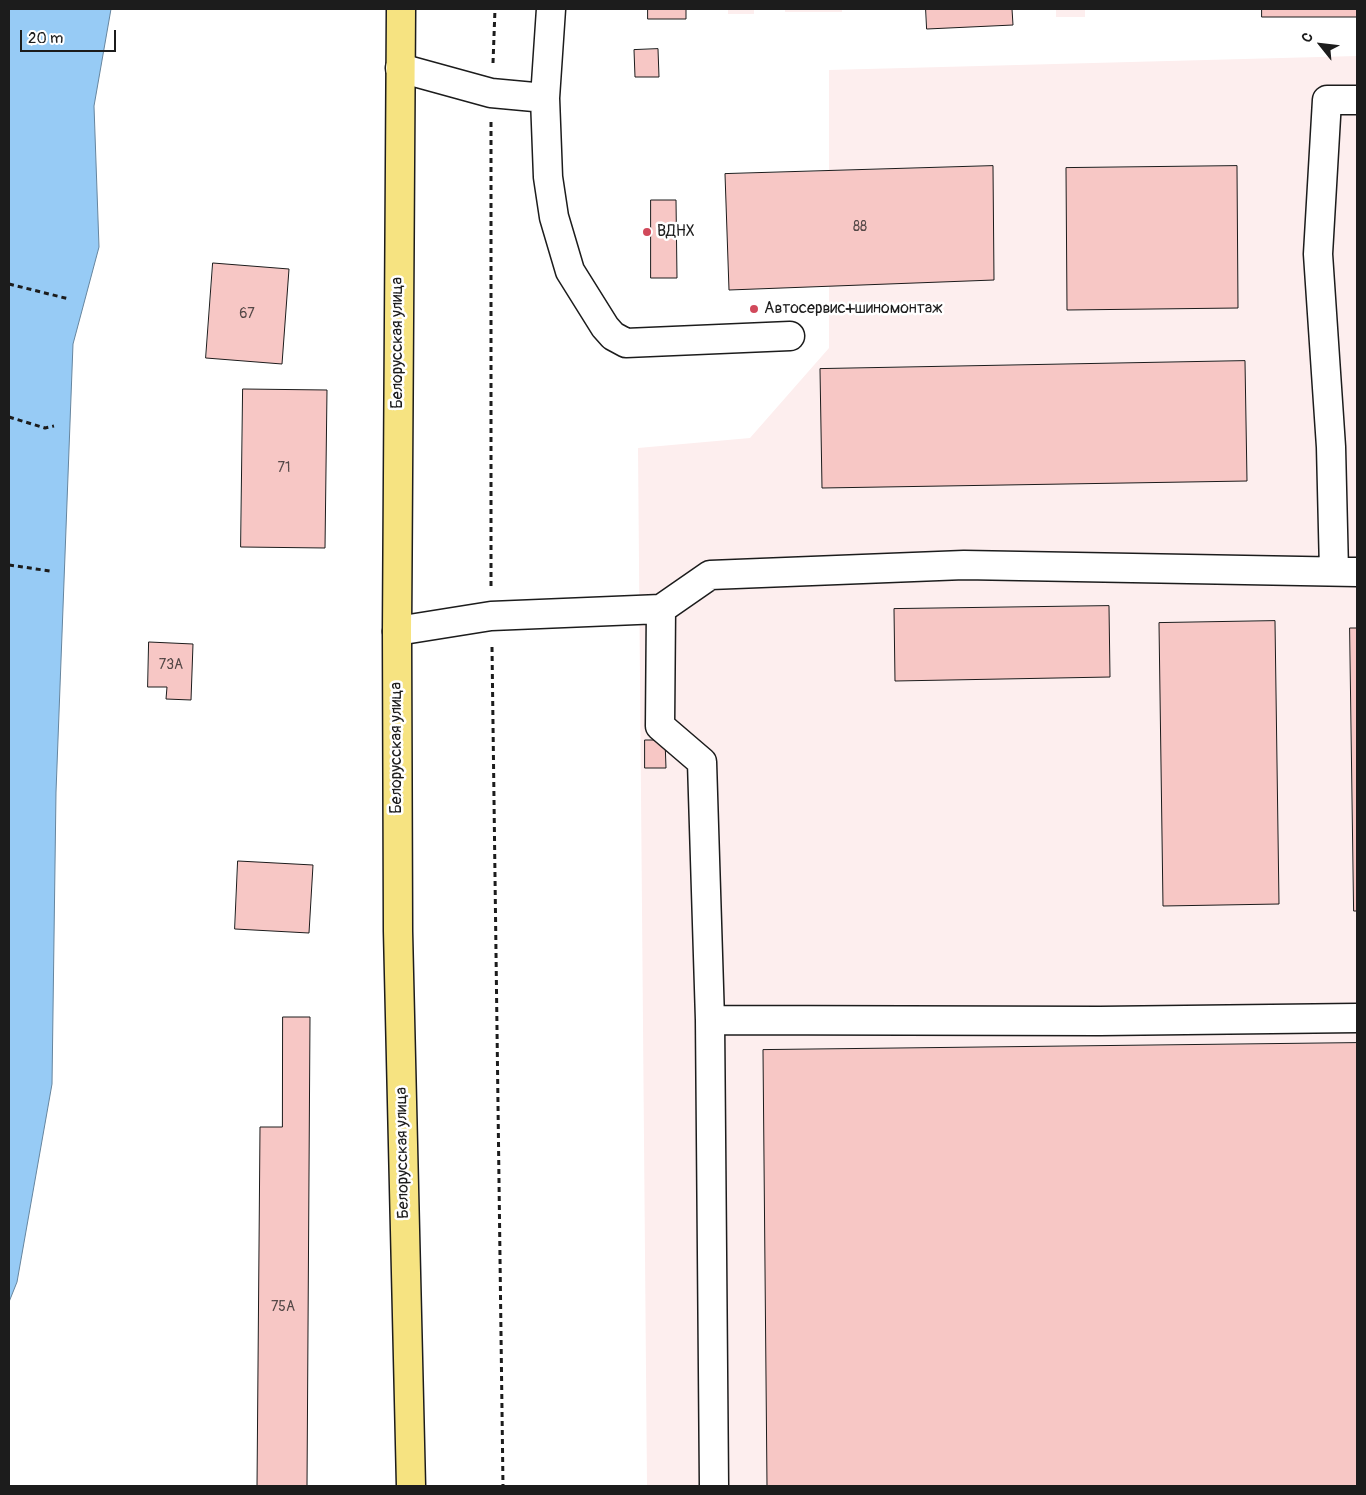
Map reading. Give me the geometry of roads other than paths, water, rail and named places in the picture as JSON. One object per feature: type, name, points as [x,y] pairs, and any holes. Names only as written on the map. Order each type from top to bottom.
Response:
[{"type":"main road","name":"Белорусская улица","points":[[401,9],[397,631],[398,930],[410,1486]]},
{"type":"lane","points":[[551,9],[545,98],[548,177],[554,217],[570,272],[605,327],[613,336],[626,343],[790,336]]},
{"type":"lane","points":[[400,68],[491,93],[545,98]]},
{"type":"lane","points":[[397,631],[491,616],[662,609],[710,575],[964,565],[1345,571],[1330,447],[1318,254],[1327,100],[1357,100]]},
{"type":"lane","points":[[662,609],[660,726],[702,762],[710,1020],[714,1486]]},
{"type":"lane","points":[[710,1020],[1110,1021],[1357,1018]]},
{"type":"water","points":[[9,9],[111,9],[94,106],[99,247],[73,344],[56,792],[52,1084],[17,1282],[9,1302]]},
{"type":"place","name":"ВДНХ","points":[[647,232]]},
{"type":"place","name":"Автосервис+шиномонтаж","points":[[754,309]]}]
